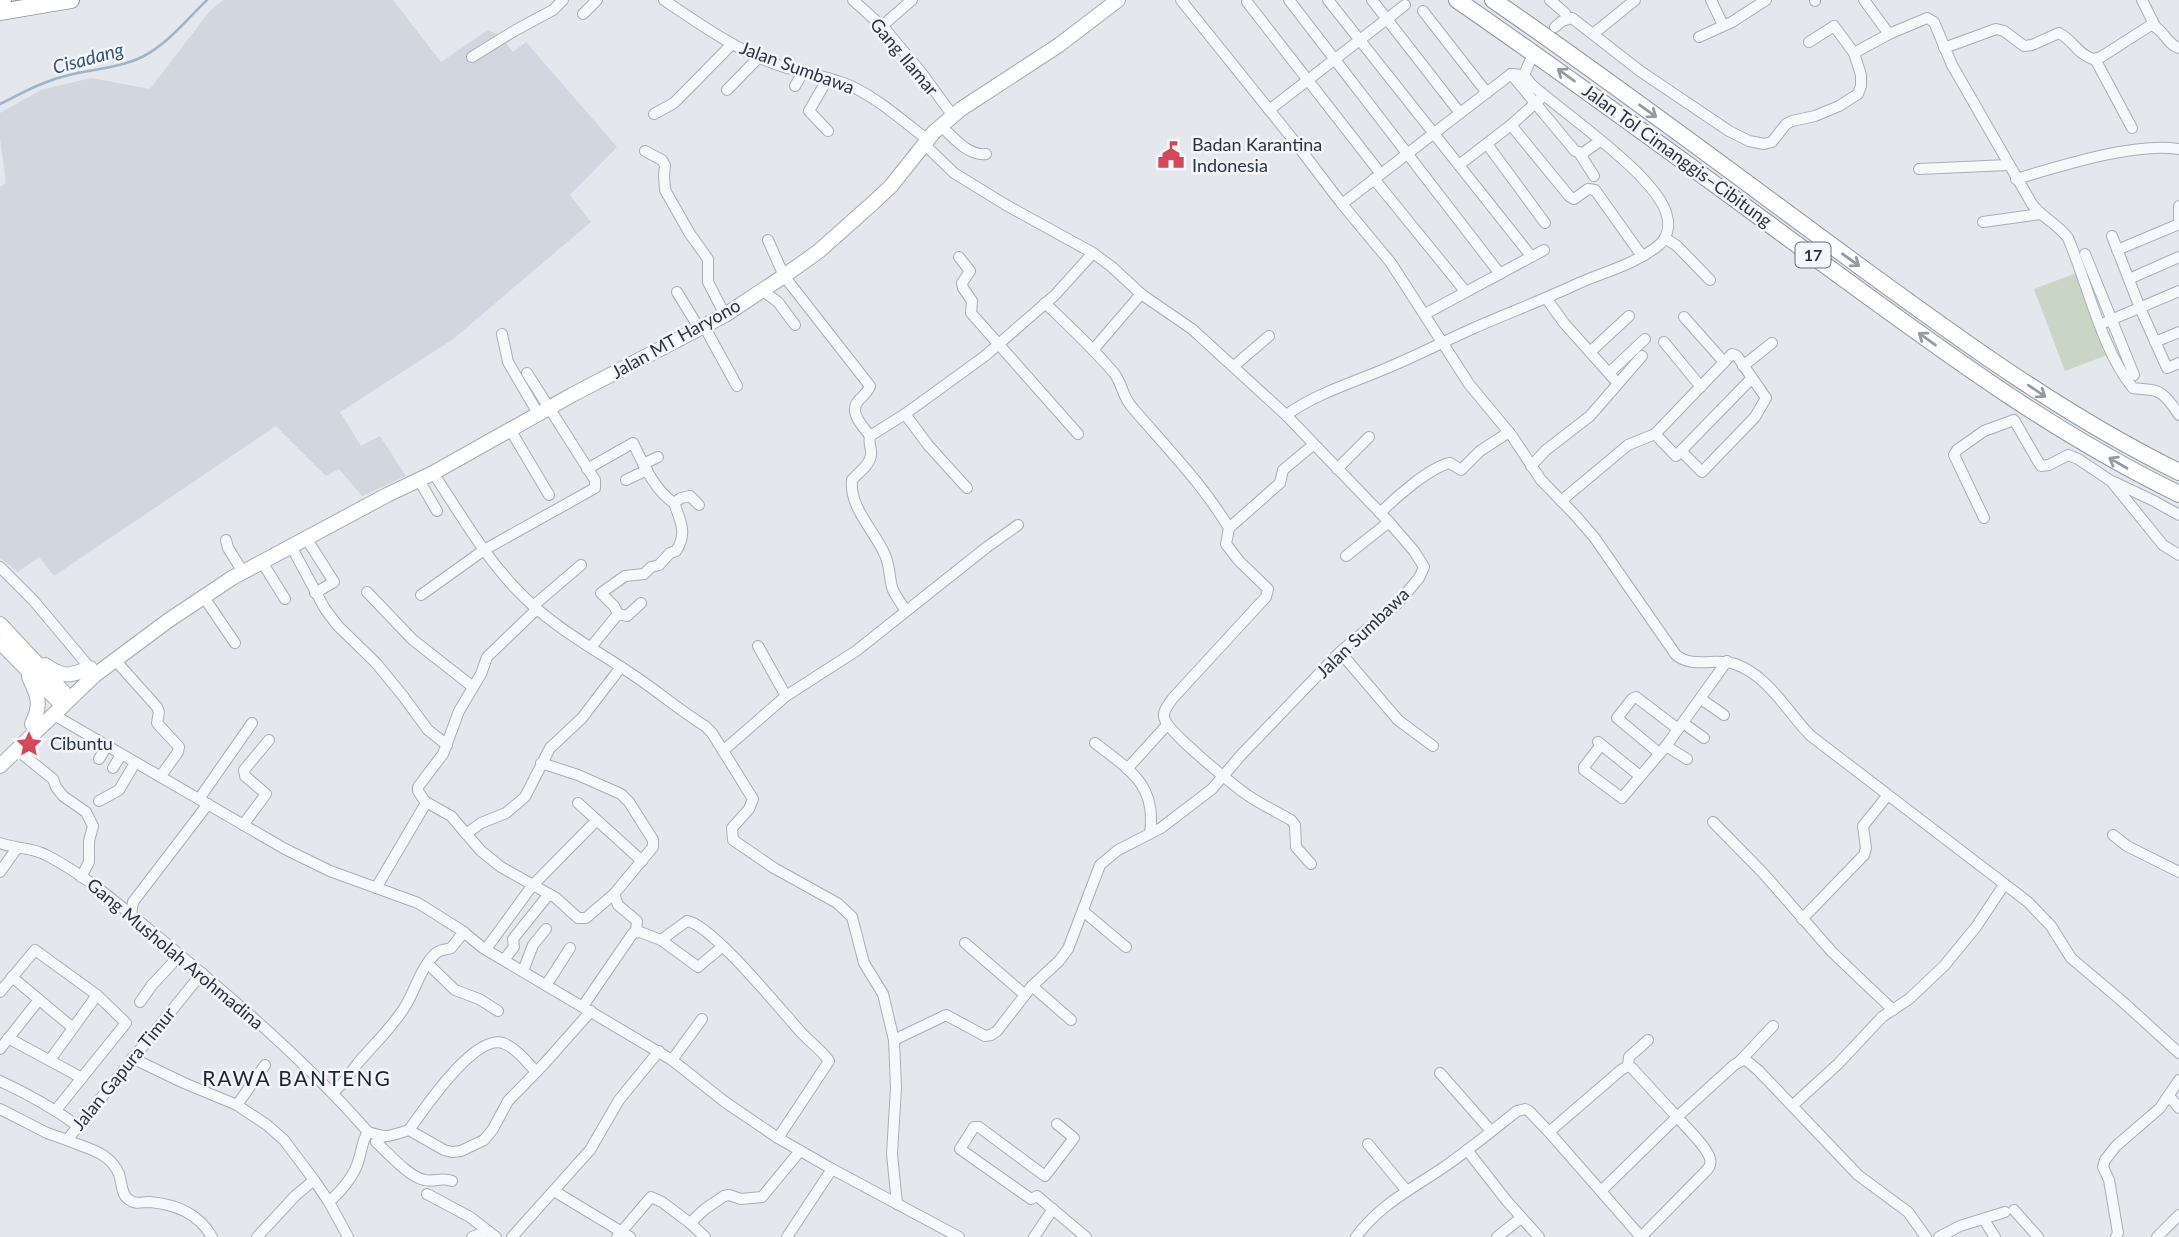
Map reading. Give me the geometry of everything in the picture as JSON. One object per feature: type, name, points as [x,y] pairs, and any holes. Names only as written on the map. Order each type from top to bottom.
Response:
[{"type":"highway","points":[[0,12],[71,0]]},
{"type":"highway","name":"Jalan Tol Cimanggis–Cibitung","points":[[1457,0],[1554,67],[1946,353],[2035,414],[2139,475],[2179,494]]},
{"type":"highway","name":"Jalan Tol Cimanggis–Cibitung","points":[[1493,0],[1564,49],[1955,336],[2056,403],[2179,472]]},
{"type":"main road","name":"Jalan MT Haryono","points":[[0,754],[32,724],[203,596],[290,546],[433,473],[702,327],[763,291],[833,240],[891,186],[926,142],[953,116],[993,86],[1059,45],[1118,0]]},
{"type":"main road","name":"Jalan MT Haryono","points":[[0,766],[62,702],[90,668],[164,612],[185,609]]},
{"type":"main road","points":[[0,624],[62,702]]},
{"type":"main road","points":[[0,642],[28,662],[58,674],[72,675],[90,668]]},
{"type":"main road","points":[[28,662],[39,706],[32,724]]},
{"type":"street","points":[[472,57],[553,10],[563,0]]},
{"type":"street","points":[[583,15],[597,0]]},
{"type":"street","name":"Jalan Sumbawa","points":[[664,0],[732,44],[759,57],[780,66],[828,78],[862,92],[926,142],[943,164],[973,185],[1093,253],[1112,267],[1141,294],[1192,329],[1286,415],[1389,522],[1422,562],[1423,573],[1397,604],[1340,652],[1203,796],[1150,834],[1118,850],[1100,865],[1064,955],[1029,991],[998,1031],[991,1035],[982,1035],[946,1015],[894,1040]]},
{"type":"street","name":"Gang Ilamar","points":[[853,0],[882,26],[921,72],[953,116]]},
{"type":"street","points":[[882,26],[912,0]]},
{"type":"street","points":[[1181,0],[1391,264],[1469,384],[1509,432],[1541,480],[1594,537],[1676,655],[1687,662],[1727,661],[1752,672],[1770,688],[1811,736],[2039,912],[2077,964],[2179,1052]]},
{"type":"street","points":[[1289,0],[1500,274]]},
{"type":"street","points":[[1328,0],[1531,256]]},
{"type":"street","points":[[1372,0],[1460,113]]},
{"type":"street","points":[[1550,0],[1567,18]]},
{"type":"street","points":[[1593,34],[1634,0]]},
{"type":"street","points":[[1711,0],[1723,26]]},
{"type":"street","points":[[1699,37],[1766,0]]},
{"type":"street","points":[[1864,0],[1889,34]]},
{"type":"street","points":[[2142,0],[2155,26],[2169,43],[2179,48]]},
{"type":"street","points":[[1247,2],[1465,291]]},
{"type":"street","points":[[1269,110],[1405,5]]},
{"type":"street","points":[[1423,11],[1487,93]]},
{"type":"street","points":[[1555,27],[1567,18],[1572,18],[1640,71],[1729,131],[1749,141],[1764,144],[1772,142],[1786,124],[1815,116],[1858,94],[1861,86],[1860,75],[1854,53],[1834,26],[1809,42]]},
{"type":"street","points":[[1854,53],[1889,34],[1930,18],[1934,22],[1944,48],[2016,179],[2040,214],[2068,238],[2106,322],[2134,375]]},
{"type":"street","points":[[2095,59],[2148,26],[2155,26]]},
{"type":"street","points":[[1944,48],[1996,29],[2004,31],[2024,46],[2059,33],[2081,54],[2095,59],[2133,128]]},
{"type":"street","points":[[654,114],[674,103],[732,44]]},
{"type":"street","points":[[727,90],[759,57]]},
{"type":"street","points":[[1524,75],[1530,61]]},
{"type":"street","points":[[795,86],[803,72]]},
{"type":"street","points":[[1342,204],[1511,74],[1524,75],[1570,147],[1580,154],[1594,176]]},
{"type":"street","points":[[1286,415],[1325,392],[1357,381],[1642,256],[1665,238],[1668,219],[1655,192],[1640,176],[1600,141],[1539,99],[1511,74]]},
{"type":"street","points":[[828,78],[809,111],[828,131]]},
{"type":"street","points":[[1459,165],[1511,125],[1539,99]]},
{"type":"street","points":[[1511,125],[1569,196],[1574,199],[1588,189],[1595,190],[1642,256]]},
{"type":"street","points":[[941,126],[970,151],[986,154]]},
{"type":"street","points":[[1580,154],[1600,141]]},
{"type":"street","points":[[1487,144],[1545,222]]},
{"type":"street","points":[[2016,179],[2077,162],[2136,150],[2179,149]]},
{"type":"street","points":[[645,151],[662,160],[665,165],[665,190],[708,259],[708,282],[724,315]]},
{"type":"street","points":[[1919,169],[2008,164]]},
{"type":"street","points":[[2117,250],[2179,221],[2179,206]]},
{"type":"street","points":[[1983,222],[2040,214]]},
{"type":"street","points":[[2112,236],[2167,368],[2179,363]]},
{"type":"street","points":[[1665,238],[1677,246],[1710,281]]},
{"type":"street","points":[[768,240],[784,276],[870,386],[854,409],[855,415],[870,436]]},
{"type":"street","points":[[1425,314],[1544,250]]},
{"type":"street","points":[[906,611],[892,589],[890,569],[884,552],[853,495],[852,480],[866,466],[871,455],[868,442],[870,436],[905,414],[998,344],[1067,284],[1093,253]]},
{"type":"street","points":[[2085,254],[2122,374],[2134,388],[2151,389],[2160,393],[2168,399],[2179,415]]},
{"type":"street","points":[[959,257],[970,271],[962,283],[972,300],[971,313],[1078,434]]},
{"type":"street","points":[[2129,278],[2179,257]]},
{"type":"street","points":[[763,291],[778,302],[795,325]]},
{"type":"street","points":[[2106,322],[2179,291]]},
{"type":"street","points":[[677,292],[702,327],[737,386]]},
{"type":"street","points":[[1093,350],[1141,294]]},
{"type":"street","points":[[1546,298],[1564,323],[1612,376],[1645,340]]},
{"type":"street","points":[[1045,303],[1093,350],[1118,380],[1125,398],[1207,495],[1230,528]]},
{"type":"street","points":[[1590,352],[1629,316]]},
{"type":"street","points":[[1685,317],[1724,362]]},
{"type":"street","points":[[2155,342],[2179,332]]},
{"type":"street","points":[[421,596],[484,550],[593,490],[596,484],[508,362],[502,334]]},
{"type":"street","points":[[1234,366],[1269,335]]},
{"type":"street","points":[[1664,342],[1701,387]]},
{"type":"street","points":[[1743,366],[1772,343]]},
{"type":"street","points":[[1561,501],[1628,445],[1655,434],[1732,354],[1737,356],[1766,398],[1755,417],[1702,471],[1681,451]]},
{"type":"street","points":[[1531,466],[1546,450],[1590,416],[1642,356]]},
{"type":"street","points":[[527,373],[544,412]]},
{"type":"street","points":[[1655,434],[1676,456],[1751,379]]},
{"type":"street","points":[[905,414],[928,445],[967,488]]},
{"type":"street","points":[[1984,518],[1954,455],[1971,439],[1996,425],[2014,420],[2042,466],[2068,455],[2073,456],[2111,481],[2179,515]]},
{"type":"street","points":[[511,431],[549,495]]},
{"type":"street","points":[[1380,513],[1397,497],[1440,466],[1450,463],[1461,470],[1480,451],[1509,432]]},
{"type":"street","points":[[1337,470],[1369,437]]},
{"type":"street","points":[[587,469],[633,443],[645,467],[667,498],[674,503],[683,527],[680,546],[659,565],[651,567],[644,574],[625,576],[601,593],[618,614]]},
{"type":"street","points":[[1311,864],[1296,847],[1295,825],[1291,820],[1256,800],[1224,775],[1167,725],[1163,716],[1170,702],[1268,593],[1268,589],[1227,544],[1230,528],[1280,483],[1283,470],[1313,445]]},
{"type":"street","points":[[625,480],[658,457]]},
{"type":"street","points":[[433,473],[484,550],[535,608],[567,633],[591,646],[705,726],[724,750],[753,799],[749,809],[732,828],[733,840],[849,912],[864,962],[883,994],[894,1040],[896,1088],[892,1154],[897,1204]]},
{"type":"street","points":[[419,480],[437,511]]},
{"type":"street","points":[[2111,481],[2163,545],[2179,555]]},
{"type":"street","points":[[674,503],[690,496],[699,505]]},
{"type":"street","points":[[1346,556],[1389,522]]},
{"type":"street","points":[[724,750],[786,696],[856,651],[1018,525]]},
{"type":"street","points":[[306,538],[334,582],[315,593]]},
{"type":"street","points":[[226,540],[226,545],[243,572]]},
{"type":"street","points":[[290,546],[315,593],[338,626],[376,663],[424,725],[447,745]]},
{"type":"street","points":[[262,562],[285,599]]},
{"type":"street","points":[[541,763],[578,775],[625,798],[653,840],[653,847],[614,894],[582,920],[549,894],[490,859],[451,816],[426,802],[418,791],[418,787],[436,765],[447,745],[459,711],[481,674],[487,657],[581,565]]},
{"type":"street","points":[[0,566],[21,586],[90,668]]},
{"type":"street","points":[[367,592],[413,640],[473,687]]},
{"type":"street","points":[[203,596],[235,643]]},
{"type":"street","points":[[618,614],[627,616],[641,603]]},
{"type":"street","points":[[591,646],[618,614]]},
{"type":"street","points":[[758,646],[786,696]]},
{"type":"street","points":[[1340,652],[1392,714],[1433,746]]},
{"type":"street","points":[[115,660],[157,707],[157,723],[179,747],[160,777]]},
{"type":"street","points":[[1640,776],[1600,743],[1584,767],[1584,771],[1622,798],[1663,749],[1727,661]]},
{"type":"street","points":[[466,834],[481,823],[506,813],[525,797],[550,748],[582,718],[621,667]]},
{"type":"street","points":[[1687,760],[1663,749],[1617,718],[1632,699],[1636,698],[1704,738]]},
{"type":"street","points":[[1701,699],[1724,715]]},
{"type":"street","points":[[62,702],[107,746],[121,755],[316,865],[418,904],[504,960],[659,1051],[725,1102],[778,1138],[832,1170],[959,1237]]},
{"type":"street","points":[[131,915],[133,902],[204,801],[252,723]]},
{"type":"street","points":[[1126,769],[1167,725]]},
{"type":"street","points":[[243,825],[266,794],[245,776],[244,770],[269,740]]},
{"type":"street","points":[[1095,743],[1140,782],[1149,796],[1150,834]]},
{"type":"street","points":[[99,759],[107,746]]},
{"type":"street","points":[[17,750],[53,779],[63,796],[86,812],[93,826],[89,841],[89,862],[81,877]]},
{"type":"street","points":[[113,768],[121,755]]},
{"type":"street","points":[[99,801],[119,790],[135,763]]},
{"type":"street","points":[[1801,919],[1864,855],[1866,848],[1863,826],[1887,796]]},
{"type":"street","points":[[376,888],[426,802]]},
{"type":"street","points":[[578,803],[642,861]]},
{"type":"street","points":[[486,949],[532,886],[596,821]]},
{"type":"street","points":[[1713,822],[1763,873],[1832,952],[1893,1010]]},
{"type":"street","points":[[2113,835],[2127,846],[2179,872]]},
{"type":"street","name":"Gang Musholah Arohmadina","points":[[0,844],[43,853],[97,887],[202,973],[291,1052],[333,1092],[368,1132]]},
{"type":"street","points":[[0,872],[17,848]]},
{"type":"street","points":[[1792,1106],[1839,1063],[1877,1022],[1909,999],[1944,966],[1976,927],[2004,885]]},
{"type":"street","points":[[504,960],[514,947],[513,939],[549,894]]},
{"type":"street","points":[[410,1130],[444,1150],[461,1151],[484,1140],[508,1101],[536,1072],[587,1009],[626,941],[636,932],[638,921],[618,905],[614,894]]},
{"type":"street","points":[[1083,911],[1126,947]]},
{"type":"street","points":[[660,940],[689,920],[710,935],[830,1061],[778,1138]]},
{"type":"street","points":[[523,971],[533,945],[546,929]]},
{"type":"street","points":[[333,1092],[391,1026],[428,964],[440,950],[451,948],[464,932]]},
{"type":"street","points":[[636,932],[660,940],[698,967],[722,947]]},
{"type":"street","points":[[965,943],[1071,1020]]},
{"type":"street","points":[[547,984],[570,948]]},
{"type":"street","points":[[0,992],[35,950],[97,995],[126,1023],[57,1110]]},
{"type":"street","points":[[140,1002],[180,955]]},
{"type":"street","points":[[428,964],[455,990],[479,999],[498,1011]]},
{"type":"street","name":"Jalan Gapura Timur","points":[[0,1109],[67,1140],[202,973]]},
{"type":"street","points":[[12,977],[73,1028]]},
{"type":"street","points":[[50,1060],[97,995]]},
{"type":"street","points":[[0,1049],[38,1001]]},
{"type":"street","points":[[672,1060],[702,1019]]},
{"type":"street","points":[[1601,1191],[1677,1116],[1739,1062],[1773,1026]]},
{"type":"street","points":[[8,1038],[82,1078]]},
{"type":"street","points":[[1628,1066],[1629,1057],[1648,1040]]},
{"type":"street","points":[[359,1157],[379,1140],[410,1130],[461,1063],[489,1044],[502,1043],[509,1047],[536,1072]]},
{"type":"street","points":[[512,1237],[590,1150],[619,1100],[659,1051]]},
{"type":"street","points":[[132,1058],[237,1105],[267,1125],[284,1140],[314,1180],[348,1237]]},
{"type":"street","points":[[1739,1062],[1747,1060],[1752,1064],[1858,1175],[1908,1212],[1926,1236],[2010,1211],[2038,1237]]},
{"type":"street","points":[[237,1105],[265,1065]]},
{"type":"street","points":[[1356,1237],[1378,1213],[1406,1191],[1467,1150],[1517,1111],[1525,1109],[1549,1132],[1641,1237],[1709,1168],[1710,1157],[1677,1116],[1633,1068],[1628,1066]]},
{"type":"street","points":[[1549,1132],[1628,1066]]},
{"type":"street","points":[[1440,1073],[1491,1131]]},
{"type":"street","points":[[2116,1237],[2118,1233],[2109,1180],[2104,1167],[2105,1160],[2116,1146],[2160,1108],[2179,1080]]},
{"type":"street","points":[[0,1081],[23,1090],[78,1126]]},
{"type":"street","points":[[2169,1096],[2179,1108]]},
{"type":"street","points":[[1057,1124],[1074,1138],[1034,1192],[1086,1237]]},
{"type":"street","points":[[1037,1196],[1031,1199],[960,1149],[961,1146],[974,1127],[979,1128],[1045,1175]]},
{"type":"street","points":[[329,1202],[350,1178],[368,1132],[414,1176],[427,1181],[452,1181]]},
{"type":"street","points":[[67,1140],[101,1153],[111,1161],[128,1199],[136,1203],[148,1202],[183,1209],[206,1226],[212,1237]]},
{"type":"street","points":[[1367,1144],[1406,1191]]},
{"type":"street","points":[[1467,1150],[1539,1237]]},
{"type":"street","points":[[690,1223],[724,1196],[741,1199],[762,1197],[800,1151]]},
{"type":"street","points":[[787,1237],[832,1170]]},
{"type":"street","points":[[257,1237],[295,1196],[314,1180]]},
{"type":"street","points":[[554,1191],[623,1235],[651,1197],[662,1202],[705,1237]]},
{"type":"street","points":[[427,1194],[470,1217],[492,1234]]},
{"type":"street","points":[[1034,1237],[1053,1209]]},
{"type":"street","points":[[2157,1237],[2179,1215]]},
{"type":"street","points":[[1497,1237],[1521,1218]]},
{"type":"street","points":[[1984,1220],[1995,1237]]},
{"type":"street","points":[[1939,1237],[1960,1226]]},
{"type":"street","points":[[472,1237],[492,1234]]},
{"type":"shaded area","points":[[223,0],[393,0],[441,62],[488,30],[501,36],[513,52],[526,42],[617,147],[570,195],[591,222],[452,340],[340,412],[361,446],[380,436],[406,476],[362,496],[339,469],[326,476],[276,426],[54,576],[39,557],[18,572],[0,558],[0,187],[6,183],[0,138],[0,113],[41,90],[91,78],[150,89],[209,12]]},
{"type":"green space","points":[[2079,272],[2110,354],[2065,371],[2034,289]]},
{"type":"waterway","name":"Cisadang","points":[[0,104],[51,80],[115,66],[142,57],[169,38],[207,0]]},
{"type":"place","name":"Badan Karantina Indonesia","points":[[1171,155]]},
{"type":"place","name":"Cibuntu","points":[[29,744]]},
{"type":"district","name":"RAWA BANTENG","points":[[297,1079]]}]
